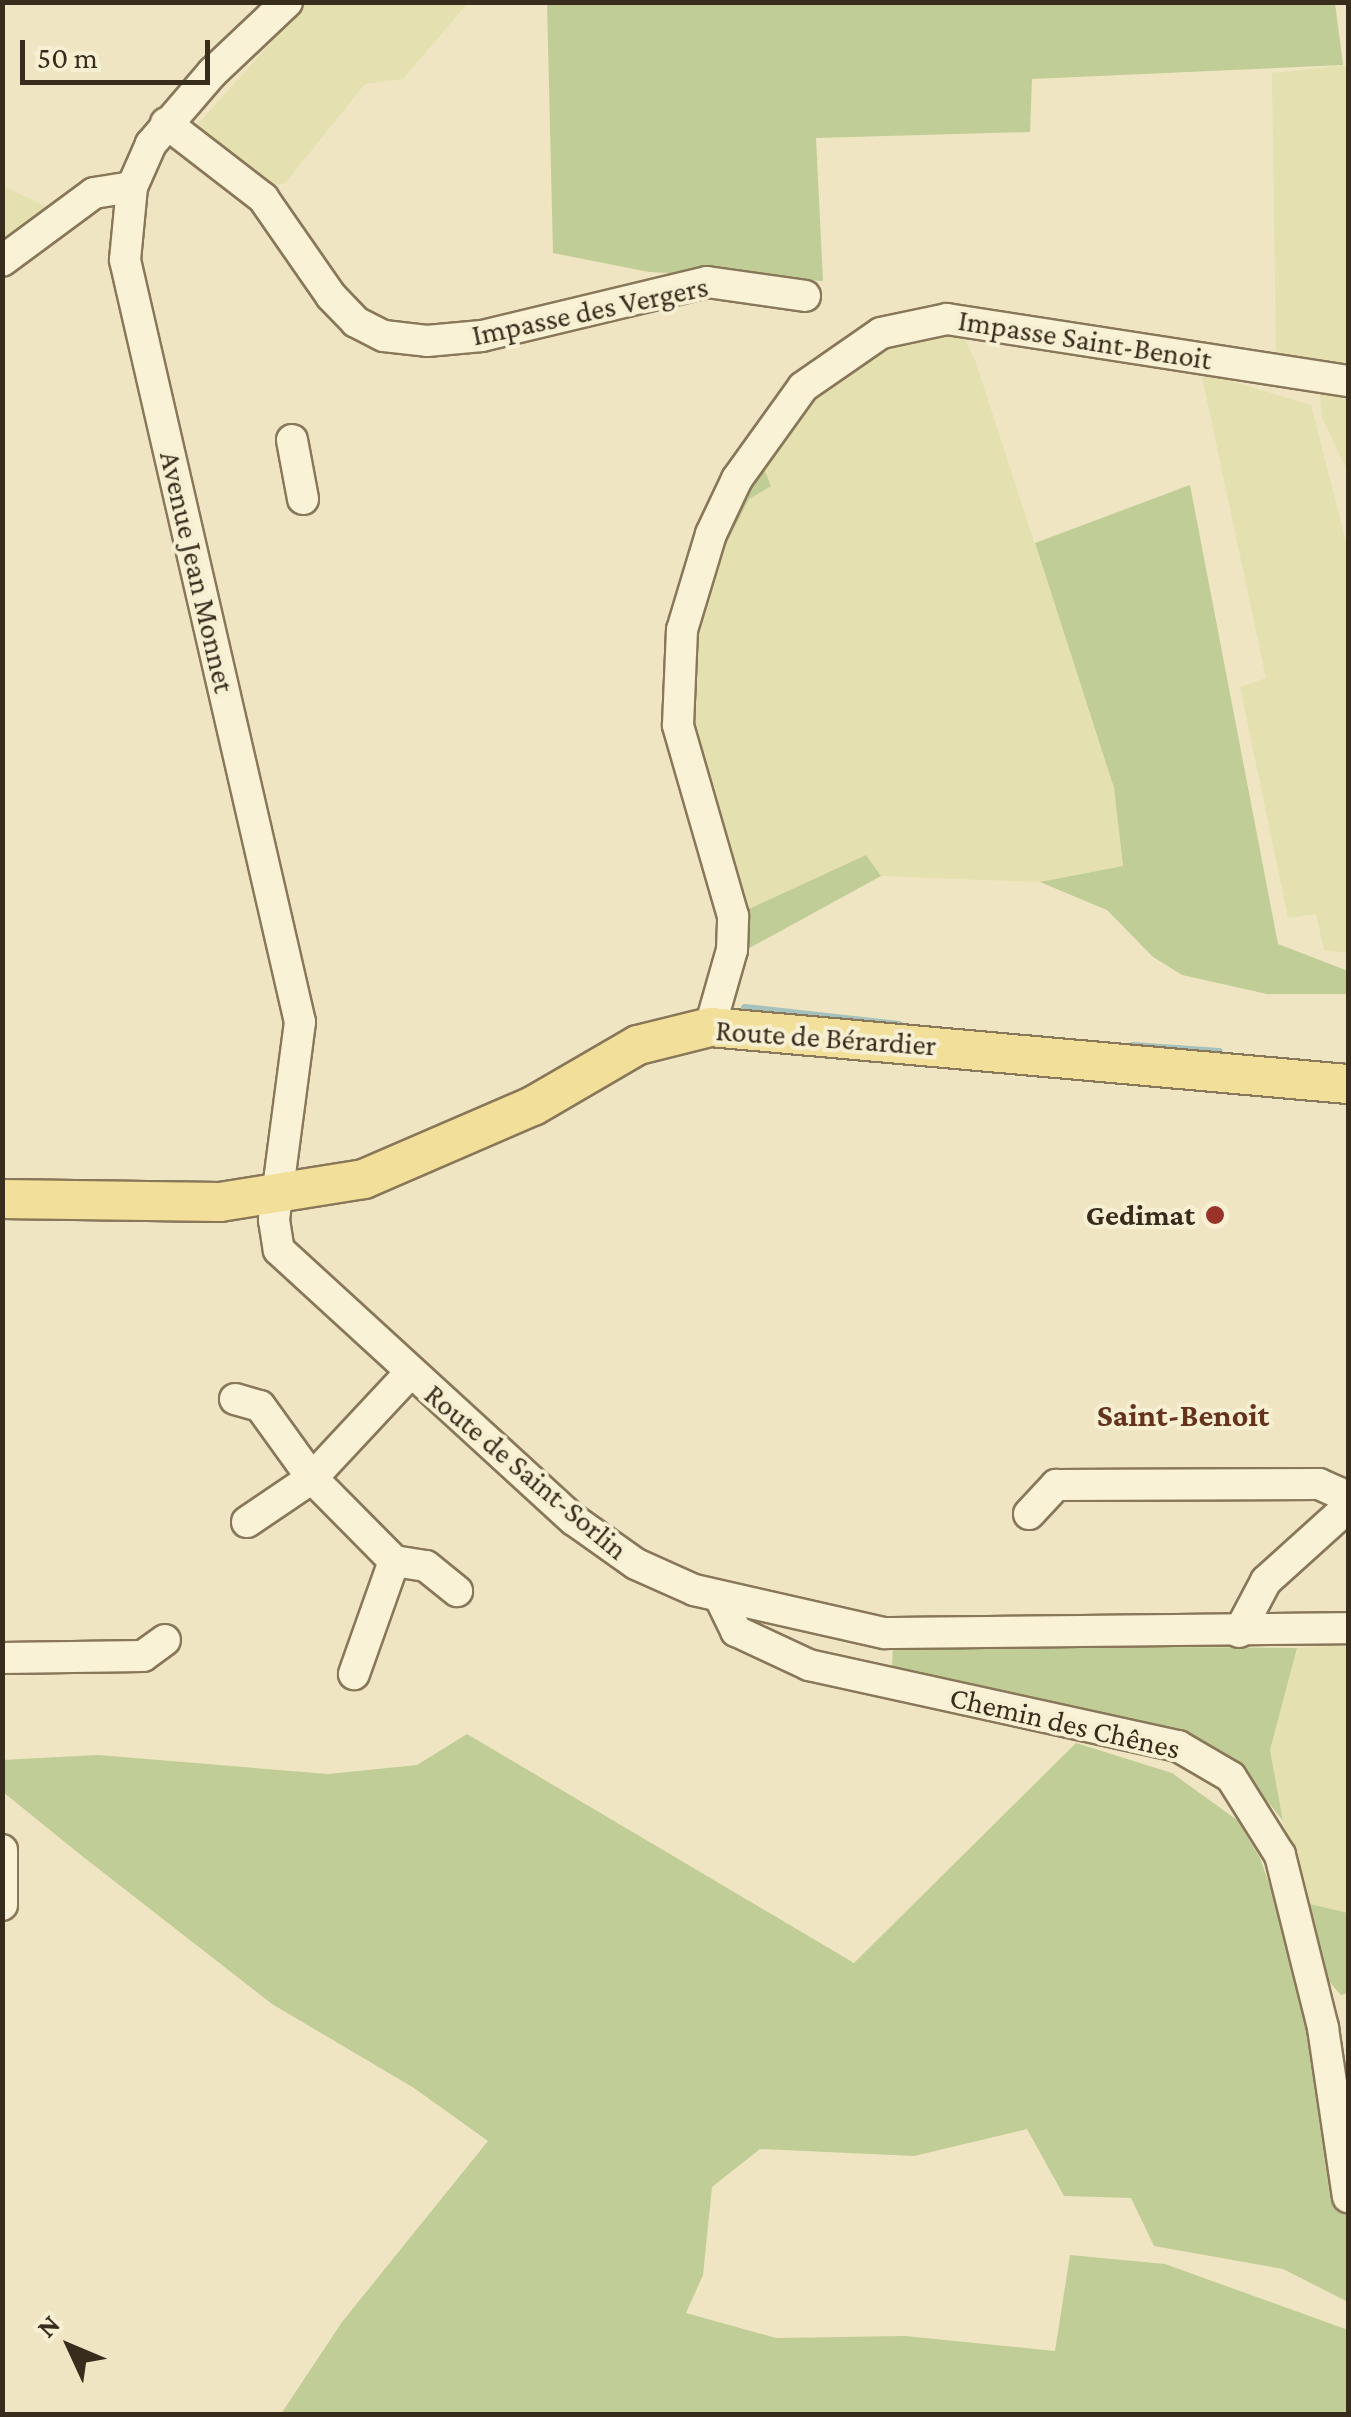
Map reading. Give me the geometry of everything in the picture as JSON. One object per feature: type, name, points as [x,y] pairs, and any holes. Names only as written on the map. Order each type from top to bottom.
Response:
[{"type":"main road","name":"Route de Bérardier","points":[[2,1199],[220,1202],[278,1196],[364,1179],[436,1153],[638,1045],[710,1027],[1348,1084]]},
{"type":"street","name":"Avenue Jean Monnet","points":[[278,1196],[300,1022],[125,260],[132,187],[166,123],[287,2]]},
{"type":"street","name":"Impasse des Vergers","points":[[166,123],[263,198],[331,296],[356,322],[384,336],[427,341],[482,336],[707,282],[806,296]]},
{"type":"street","points":[[2,261],[94,193],[132,187]]},
{"type":"street","name":"Impasse Saint-Benoit","points":[[710,1027],[732,950],[734,916],[678,725],[682,630],[711,534],[737,479],[803,387],[880,333],[948,319],[1348,380]]},
{"type":"street","points":[[292,440],[304,499]]},
{"type":"street","name":"Route de Saint-Sorlin","points":[[278,1196],[279,1250],[410,1373],[602,1543],[666,1579],[720,1598],[884,1633],[1348,1628]]},
{"type":"street","points":[[247,1522],[312,1478],[410,1373]]},
{"type":"street","points":[[235,1400],[260,1406],[312,1478],[394,1561],[426,1566],[457,1591]]},
{"type":"street","points":[[1029,1514],[1056,1485],[1318,1484],[1348,1497]]},
{"type":"street","points":[[1239,1632],[1266,1581],[1348,1507]]},
{"type":"street","points":[[354,1674],[394,1561]]},
{"type":"street","name":"Chemin des Chênes","points":[[720,1598],[736,1631],[809,1665],[1178,1746],[1231,1777],[1280,1855],[1323,2028],[1348,2198]]},
{"type":"street","points":[[2,1658],[144,1656],[165,1640]]},
{"type":"street","points":[[2,1850],[2,1905]]},
{"type":"shaded area","points":[[307,3],[468,3],[403,79],[365,84],[285,183],[268,187],[198,134],[196,126]]},
{"type":"shaded area","points":[[1348,65],[1348,472],[1322,418],[1317,360],[1276,358],[1272,73]]},
{"type":"shaded area","points":[[3,186],[47,207],[3,241]]},
{"type":"shaded area","points":[[960,330],[975,360],[1114,788],[1123,866],[1040,882],[881,876],[866,855],[749,910],[683,693],[709,578],[749,498],[758,455],[783,419],[870,346]]},
{"type":"shaded area","points":[[1201,372],[1311,405],[1348,550],[1348,953],[1324,950],[1316,914],[1288,918],[1240,687],[1266,678]]},
{"type":"shaded area","points":[[1348,1645],[1348,1913],[1298,1901],[1270,1750],[1297,1648]]},
{"type":"green space","points":[[547,3],[1335,3],[1343,65],[1032,79],[1030,132],[816,138],[823,281],[649,272],[553,253]]},
{"type":"green space","points":[[758,455],[771,486],[749,499],[709,578],[683,693],[749,909],[866,855],[881,876],[744,951],[740,916],[690,757],[680,677],[695,596]]},
{"type":"green space","points":[[1190,485],[1278,944],[1348,971],[1348,994],[1267,994],[1182,975],[1153,957],[1107,910],[1040,882],[1123,866],[1114,788],[1035,543]]},
{"type":"green space","points":[[893,1645],[1297,1648],[1270,1750],[1283,1821],[1251,1780],[1190,1737],[892,1667]]},
{"type":"green space","points":[[467,1734],[854,1963],[1076,1743],[1172,1773],[1237,1820],[1260,1858],[1301,1974],[1337,2194],[1348,2215],[1348,2302],[1283,2269],[1154,2246],[1131,2198],[1064,2196],[1027,2129],[914,2156],[760,2149],[712,2187],[703,2275],[686,2313],[776,2338],[905,2336],[1055,2351],[1070,2255],[1165,2264],[1348,2330],[1348,2414],[281,2414],[342,2322],[488,2141],[414,2088],[272,2004],[82,1856],[3,1792],[2,1760],[98,1755],[328,1774],[417,1765]]},
{"type":"green space","points":[[1298,1901],[1348,1913],[1348,1993],[1341,1995],[1314,1965]]},
{"type":"waterway","points":[[745,1008],[899,1025]]},
{"type":"waterway","points":[[1133,1046],[1219,1052]]},
{"type":"place","name":"Gedimat","points":[[1215,1215]]},
{"type":"district","name":"Saint-Benoit","points":[[1183,1415]]}]
